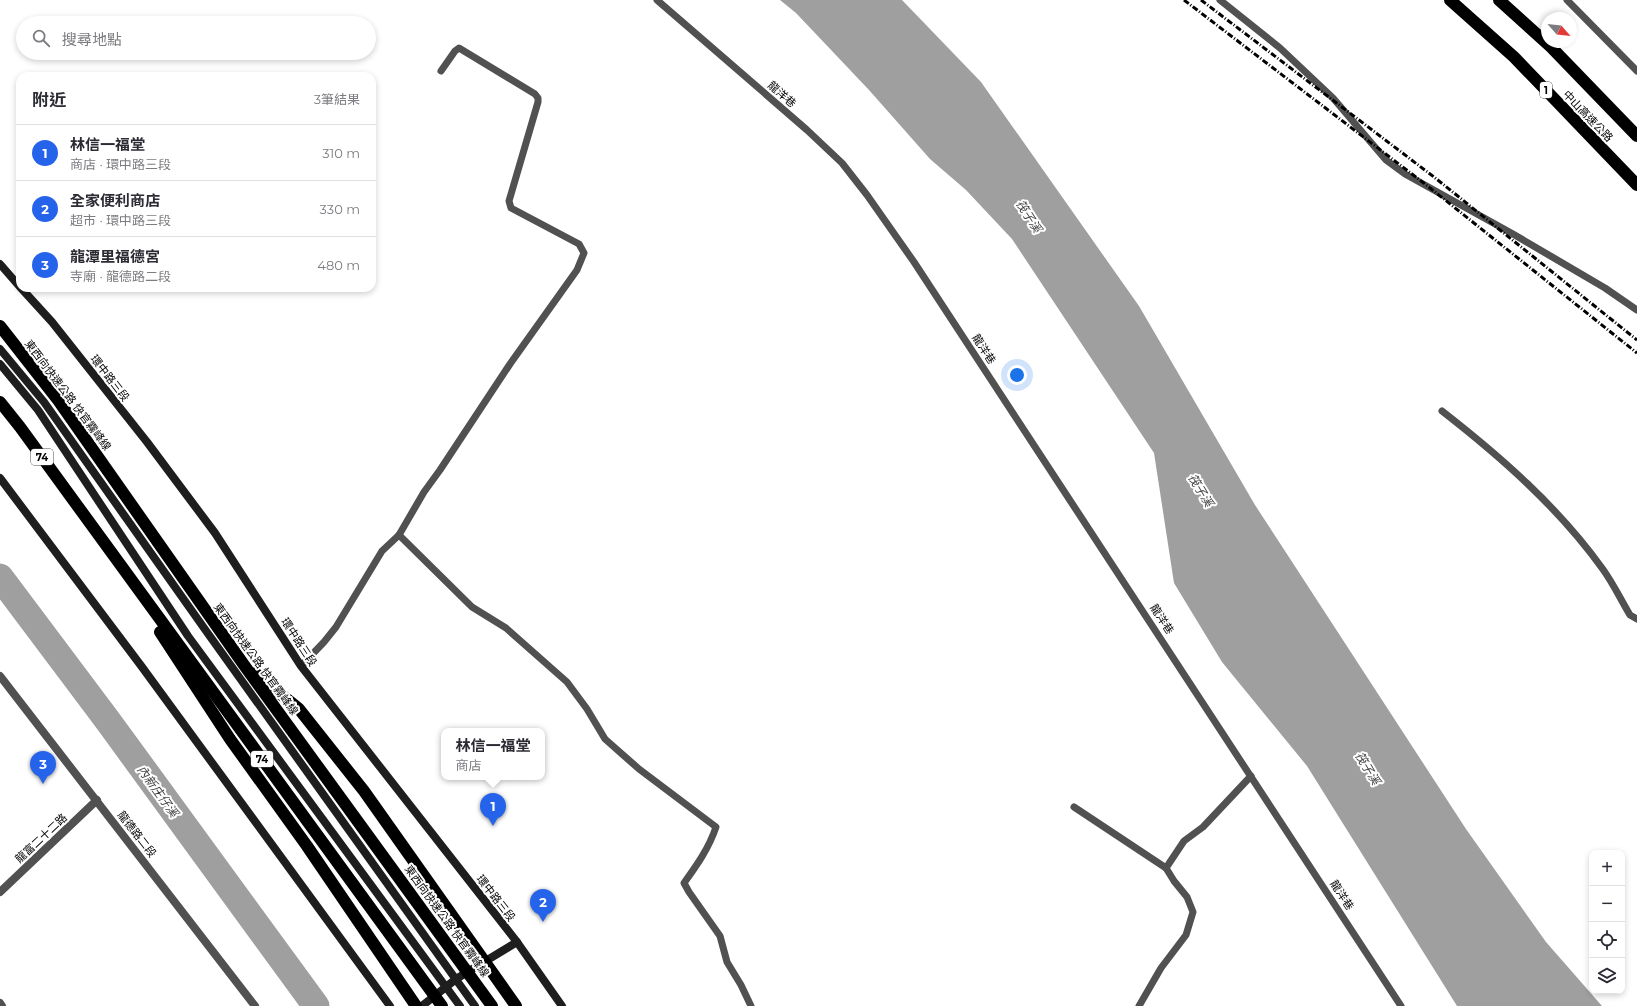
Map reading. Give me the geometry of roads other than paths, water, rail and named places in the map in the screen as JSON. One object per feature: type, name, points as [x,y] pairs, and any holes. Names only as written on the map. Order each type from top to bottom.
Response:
[{"type":"highway","name":"中山高速公路","points":[[1450,0],[1514,57],[1637,185]]},
{"type":"highway","name":"中山高速公路","points":[[1499,0],[1551,47],[1637,136]]},
{"type":"highway","name":"東西向快速公路 快官霧峰線","points":[[0,326],[58,400],[244,665],[492,1006]]},
{"type":"highway","name":"74","points":[[0,402],[82,512],[442,1006]]},
{"type":"highway","points":[[82,512],[230,739],[307,846],[416,1006]]},
{"type":"highway","points":[[244,665],[282,695],[303,715],[364,791],[516,1006]]},
{"type":"street","name":"環中路三段","points":[[0,264],[16,282]]},
{"type":"street","name":"環中路三段","points":[[25,292],[52,322],[147,442],[211,527],[301,666],[517,942],[562,1006]]},
{"type":"street","points":[[0,349],[44,402],[475,1006]]},
{"type":"street","points":[[0,364],[38,410],[188,636],[460,1006]]},
{"type":"street","points":[[0,478],[142,667],[390,1006]]},
{"type":"street","name":"龍德路二段","points":[[0,676],[255,1006]]},
{"type":"street","name":"龍富二十二路","points":[[0,892],[97,800]]},
{"type":"street","points":[[422,1006],[456,979],[517,942]]},
{"type":"lane","name":"龍洋巷","points":[[657,0],[807,130],[842,163],[867,195],[914,262],[1401,1006]]},
{"type":"lane","points":[[1220,0],[1280,48],[1333,98],[1386,160],[1405,174],[1513,234],[1605,288],[1637,310]]},
{"type":"lane","points":[[1567,0],[1637,71]]},
{"type":"lane","points":[[301,666],[336,627],[382,551],[399,535],[424,492],[510,364],[577,270],[584,253],[579,244],[511,208],[509,201],[538,102],[538,98],[535,94],[459,48],[455,51],[441,71]]},
{"type":"lane","points":[[1442,411],[1480,440],[1521,477],[1584,545],[1603,569],[1630,615],[1637,619]]},
{"type":"lane","points":[[399,535],[472,607],[506,628],[567,682],[587,709],[605,739],[639,769],[716,827],[712,839],[684,883],[720,936],[727,962],[741,985],[751,1006]]},
{"type":"lane","points":[[1166,868],[1184,841],[1203,827],[1251,776]]},
{"type":"lane","points":[[1074,807],[1166,868],[1174,882],[1187,897],[1193,912],[1186,935],[1161,968],[1140,1006]]},
{"type":"water","name":"筏子溪","points":[[780,0],[902,0],[981,82],[1139,306],[1255,505],[1466,829],[1546,942],[1589,991],[1589,994],[1592,994],[1602,1006],[1457,1006],[1307,766],[1222,662],[1174,583],[1154,453],[1012,239],[966,190],[930,159],[869,90],[796,13]]},
{"type":"waterway","name":"內新庄仔溪","points":[[0,577],[108,721],[316,1006]]},
{"type":"railway","points":[[1184,0],[1425,184],[1637,353]]},
{"type":"railway","points":[[1201,0],[1434,177],[1637,340]]},
{"type":"place","name":"龍潭里福德宮","points":[[43,784]]},
{"type":"place","name":"林信一福堂","points":[[493,826]]},
{"type":"place","name":"全家便利商店","points":[[543,922]]}]
